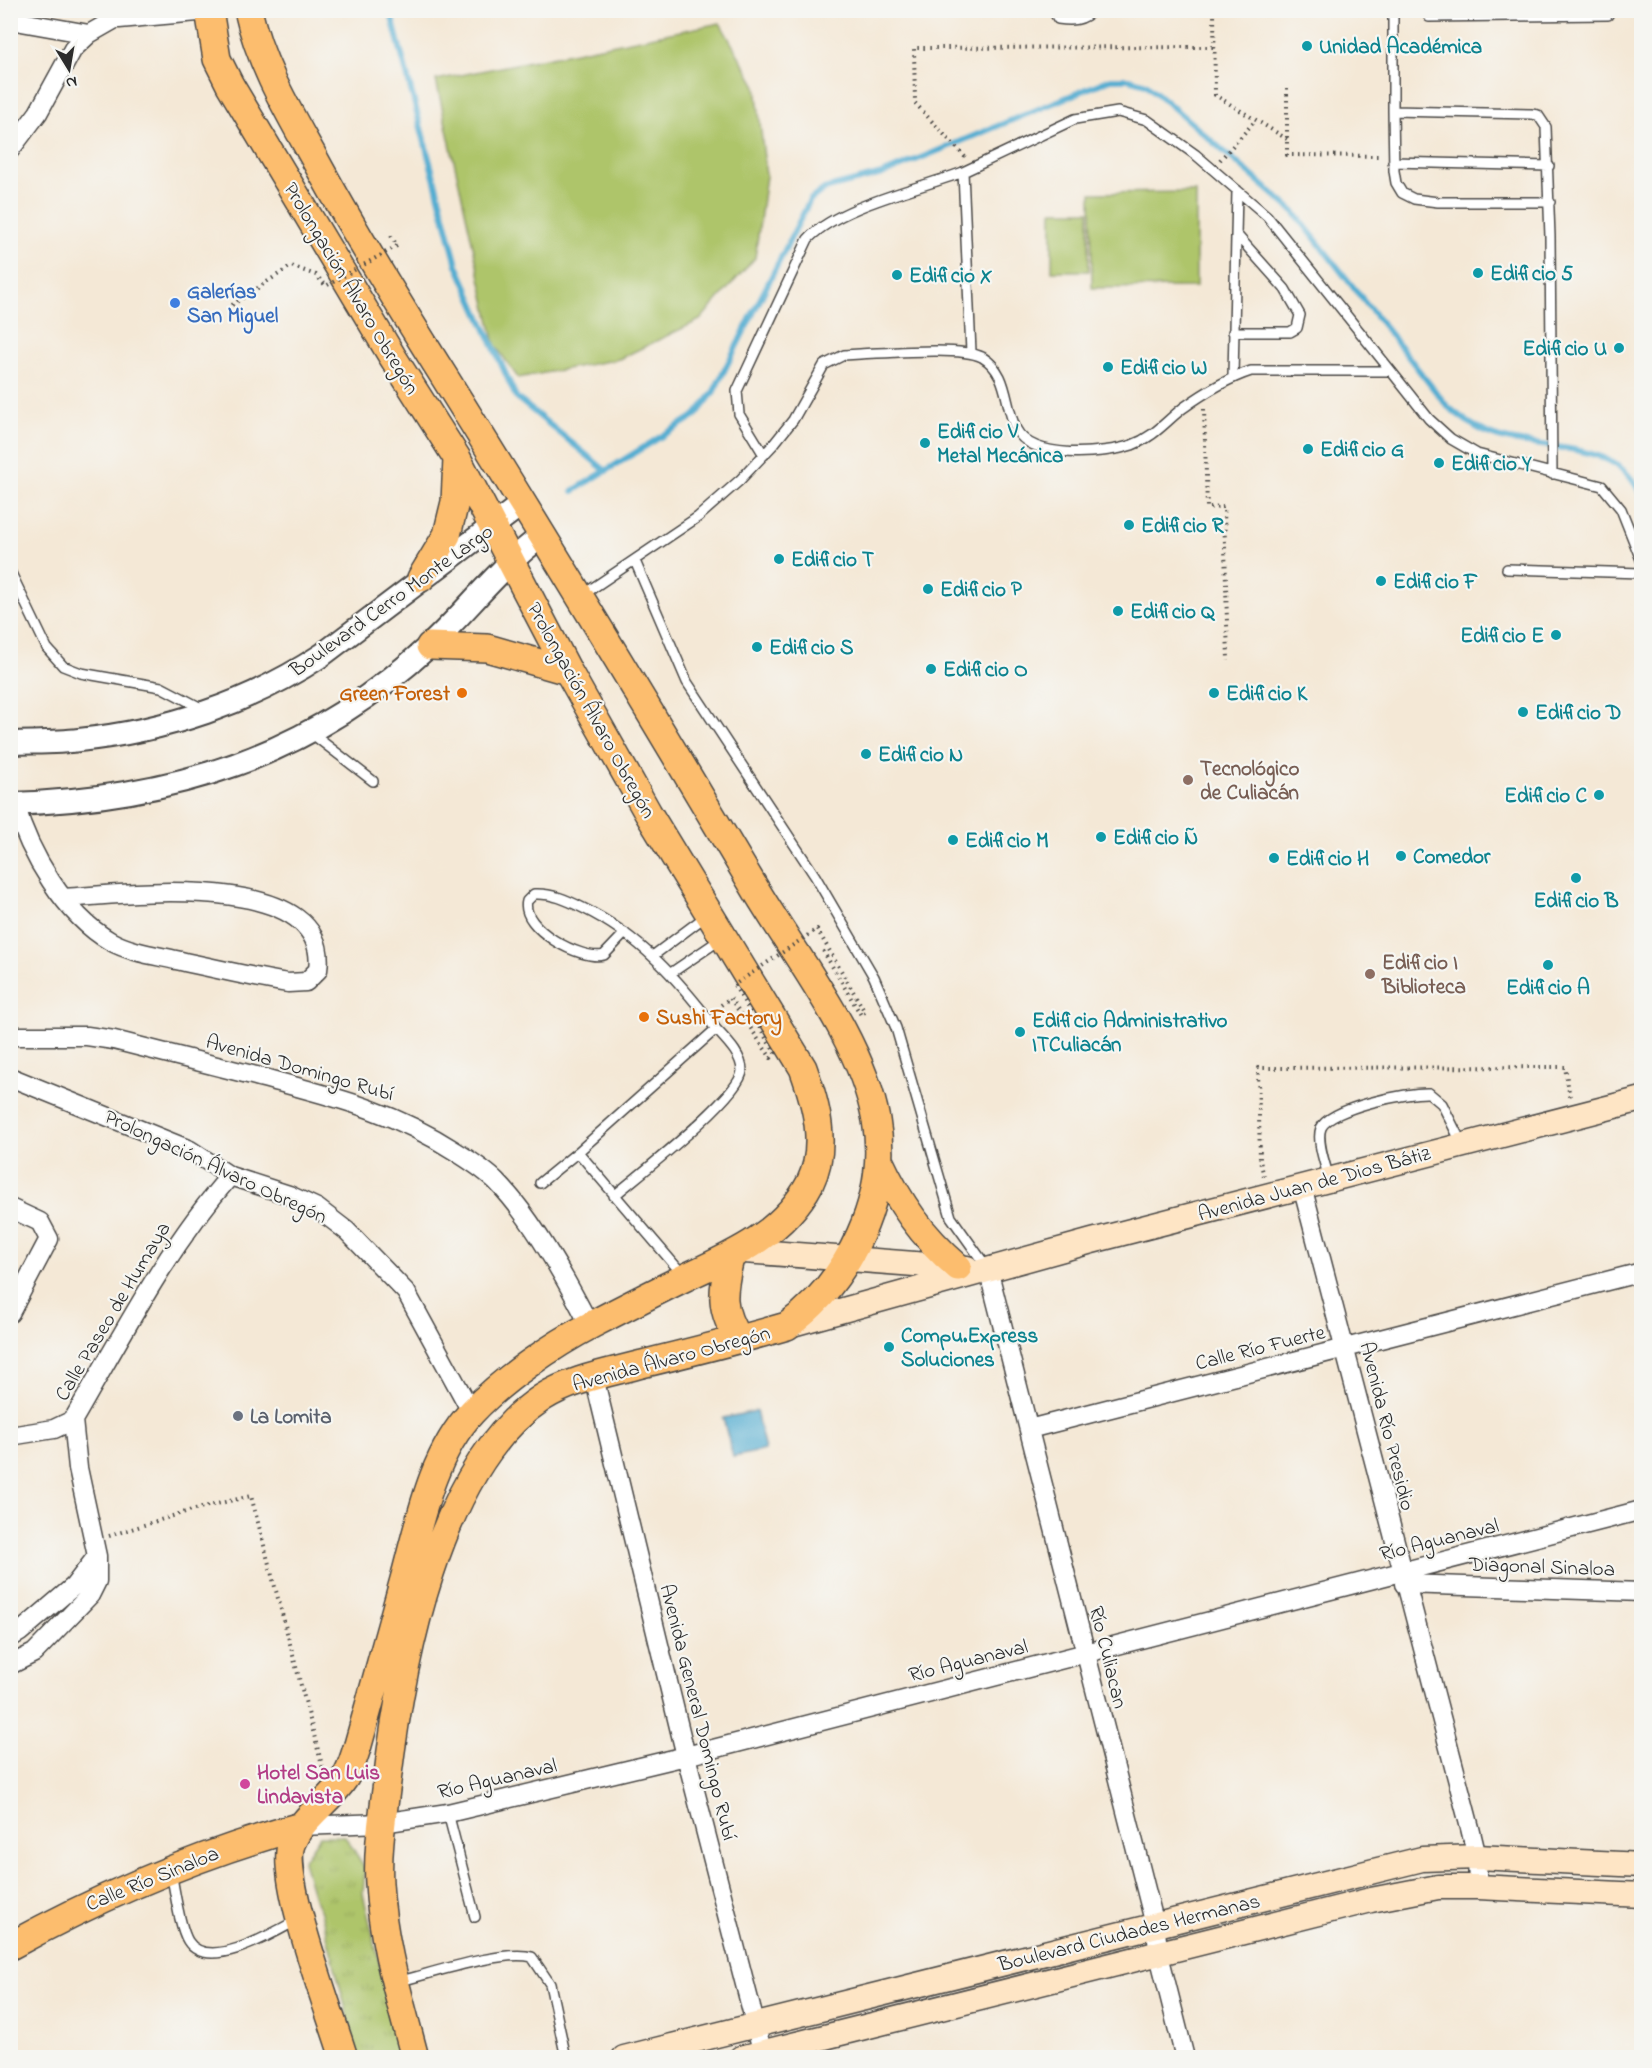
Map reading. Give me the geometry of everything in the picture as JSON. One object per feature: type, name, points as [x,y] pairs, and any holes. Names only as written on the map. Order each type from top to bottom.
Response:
[{"type":"main road","name":"Prolongación Álvaro Obregón","points":[[248,10],[254,39],[267,69],[370,257],[523,503],[803,963],[855,1055],[872,1101],[879,1160],[870,1204],[848,1257],[818,1300],[787,1326]]},
{"type":"main road","name":"Prolongación Álvaro Obregón","points":[[196,11],[230,85],[392,356],[457,458],[568,671],[708,914],[803,1068],[816,1109],[819,1133],[817,1160],[810,1182],[798,1201],[772,1228],[737,1254],[590,1326]]},
{"type":"main road","points":[[421,578],[447,536],[455,502],[457,458]]},
{"type":"main road","points":[[430,646],[488,648],[568,671]]},
{"type":"main road","name":"Avenida Juan de Dios Bátiz","points":[[787,1326],[988,1269],[1641,1099]]},
{"type":"main road","points":[[879,1160],[911,1220],[933,1245],[958,1267]]},
{"type":"main road","points":[[737,1254],[723,1285],[723,1303],[727,1321],[739,1340]]},
{"type":"main road","name":"Avenida Juan de Dios Bátiz","points":[[737,1254],[848,1257],[988,1269]]},
{"type":"main road","name":"Avenida Álvaro Obregón","points":[[344,2058],[290,1876],[288,1859],[291,1843],[301,1827],[345,1778],[358,1745],[421,1519],[439,1464],[472,1413],[513,1376],[590,1326]]},
{"type":"main road","name":"Avenida Álvaro Obregón","points":[[415,2058],[382,1926],[378,1880],[382,1823],[394,1728],[415,1633],[434,1566],[455,1512],[474,1472],[492,1443],[513,1421],[544,1397],[594,1377],[787,1326]]},
{"type":"main road","name":"Calle Río Sinaloa","points":[[10,1947],[81,1907],[236,1844],[301,1827]]},
{"type":"main road","name":"Boulevard Ciudades Hermanas","points":[[624,2058],[1422,1859],[1477,1857],[1641,1865]]},
{"type":"main road","name":"Boulevard Ciudades Hermanas","points":[[756,2056],[1371,1899],[1438,1887],[1641,1895]]},
{"type":"street","points":[[10,150],[38,113],[73,50],[89,34],[128,13],[196,11]]},
{"type":"street","points":[[10,20],[89,34]]},
{"type":"street","name":"Boulevard Cerro Monte Largo","points":[[10,743],[79,740],[142,728],[208,711],[291,675],[523,503]]},
{"type":"street","name":"Boulevard Cerro Monte Largo","points":[[13,804],[122,796],[162,788],[236,766],[311,733],[368,697],[430,646],[511,562],[543,536]]},
{"type":"street","points":[[13,804],[23,831],[51,883],[64,898],[99,933],[110,940],[139,952],[288,983],[306,982],[318,970],[319,953],[308,929],[295,918],[274,906],[250,899],[215,893],[163,892],[64,898]]},
{"type":"street","name":"Avenida Domingo Rubí","points":[[10,1036],[87,1036],[114,1040],[321,1093],[378,1111],[416,1127],[478,1166],[504,1190],[537,1237],[590,1326]]},
{"type":"street","name":"Prolongación Álvaro Obregón","points":[[10,1077],[190,1150],[230,1176],[317,1208],[347,1230],[406,1292],[472,1413]]},
{"type":"street","name":"Calle Paseo de Humaya","points":[[10,1436],[54,1429],[73,1420],[154,1280],[189,1226],[230,1176]]},
{"type":"street","name":"Avenida Río Presidio","points":[[1302,1186],[1477,1857],[1478,1887]]},
{"type":"street","points":[[10,1208],[40,1222],[49,1239],[10,1313]]},
{"type":"street","name":"Río Culiacan","points":[[988,1269],[1155,1925],[1159,1954],[1185,2058]]},
{"type":"street","name":"Calle Río Fuerte","points":[[1029,1429],[1641,1272]]},
{"type":"street","name":"Avenida General Domingo Rubí","points":[[594,1377],[686,1756],[756,2025],[756,2056]]},
{"type":"street","points":[[10,1665],[34,1653],[90,1594],[97,1581],[95,1549],[78,1468],[73,1420]]},
{"type":"street","name":"Río Aguanaval","points":[[301,1827],[382,1823],[448,1813],[686,1756],[1085,1653],[1403,1578],[1641,1510]]},
{"type":"street","points":[[10,1638],[21,1632],[74,1586],[95,1549]]},
{"type":"street","name":"Diagonal Sinaloa","points":[[1403,1578],[1641,1592]]},
{"type":"lane","points":[[1053,10],[1058,19],[1066,20],[1083,18],[1093,10]]},
{"type":"lane","points":[[1393,10],[1393,159],[1396,183],[1402,193],[1414,199],[1438,202],[1550,202]]},
{"type":"lane","points":[[1429,17],[1529,13],[1608,15]]},
{"type":"lane","points":[[1393,111],[1538,115],[1546,127],[1550,202],[1551,474]]},
{"type":"lane","points":[[764,455],[739,414],[737,391],[808,239],[824,224],[850,211],[963,172],[1075,119],[1118,112],[1147,120],[1267,216],[1429,419],[1451,439],[1477,454],[1602,486],[1621,509],[1641,562]]},
{"type":"lane","points":[[1393,159],[1549,165]]},
{"type":"lane","points":[[963,172],[971,352]]},
{"type":"lane","points":[[1233,377],[1237,190]]},
{"type":"lane","points":[[1233,332],[1290,333],[1297,328],[1300,315],[1285,289],[1236,234]]},
{"type":"lane","points":[[579,597],[698,517],[764,455],[793,420],[824,365],[844,356],[971,352],[991,363],[1000,376],[1017,431],[1025,440],[1062,451],[1106,451],[1151,436],[1203,395],[1233,377],[1251,371],[1391,371]]},
{"type":"lane","points":[[635,561],[687,682],[815,876],[874,977],[896,1028],[951,1217],[988,1269]]},
{"type":"lane","points":[[1508,569],[1641,573]]},
{"type":"lane","points":[[10,571],[47,648],[63,666],[81,673],[161,687],[208,711]]},
{"type":"lane","points":[[311,733],[373,781]]},
{"type":"lane","points":[[614,1196],[710,1113],[737,1086],[742,1071],[740,1061],[671,973],[625,933],[599,915],[554,896],[534,894],[526,901],[526,914],[534,926],[587,957],[604,955],[625,933]]},
{"type":"lane","points":[[654,956],[708,914]]},
{"type":"lane","points":[[671,973],[723,938]]},
{"type":"lane","points":[[540,1183],[716,1029]]},
{"type":"lane","points":[[1329,1179],[1320,1136],[1321,1129],[1332,1116],[1352,1109],[1430,1093],[1442,1104],[1462,1144]]},
{"type":"lane","points":[[578,1152],[685,1278]]},
{"type":"lane","points":[[448,1813],[476,1917]]},
{"type":"lane","points":[[171,1870],[186,1938],[193,1948],[205,1952],[237,1949],[301,1918]]},
{"type":"lane","points":[[396,1982],[502,1957],[521,1954],[532,1957],[550,1984],[566,2058]]},
{"type":"path","points":[[1214,10],[1215,96],[1287,139]]},
{"type":"path","points":[[959,150],[915,103],[914,48],[1214,47]]},
{"type":"path","points":[[1287,88],[1287,155],[1393,159]]},
{"type":"path","points":[[1221,159],[1256,120]]},
{"type":"path","points":[[232,305],[291,266],[316,275],[326,286],[397,246],[389,232]]},
{"type":"path","points":[[1203,395],[1207,508],[1224,507],[1227,661]]},
{"type":"path","points":[[721,1005],[730,998],[771,1058],[775,1053],[734,985],[817,929],[865,1012],[861,1015],[822,949]]},
{"type":"path","points":[[95,1549],[195,1509],[251,1496],[330,1794]]},
{"type":"green space","points":[[720,23],[756,86],[766,176],[755,258],[700,320],[619,359],[518,378],[495,345],[436,80]]},
{"type":"green space","points":[[1196,192],[1196,287],[1092,288],[1091,193]]},
{"type":"green space","points":[[1052,211],[1089,211],[1089,271],[1052,271]]},
{"type":"green space","points":[[320,1836],[345,1836],[365,1868],[363,1894],[402,2057],[358,2057],[321,1912],[314,1898],[303,1861]]},
{"type":"water","points":[[756,1411],[765,1450],[733,1457],[723,1418]]},
{"type":"waterway","points":[[390,10],[457,265],[516,397],[606,471]]},
{"type":"waterway","points":[[573,491],[696,415],[713,393],[810,200],[824,189],[882,174],[1111,79],[1129,79],[1146,84],[1294,212],[1447,406],[1477,428],[1498,437],[1517,442],[1560,447],[1600,457],[1618,466],[1632,479],[1642,498]]},
{"type":"place","name":"Unidad Académica","points":[[1307,46]]},
{"type":"place","name":"Edificio 5","points":[[1478,273]]},
{"type":"place","name":"Edificio X","points":[[897,275]]},
{"type":"place","name":"Galerías San Miguel","points":[[175,303]]},
{"type":"place","name":"Edificio U","points":[[1619,348]]},
{"type":"place","name":"Edificio W","points":[[1108,367]]},
{"type":"place","name":"Edificio V Metal Mecánica","points":[[925,443]]},
{"type":"place","name":"Edificio G","points":[[1308,449]]},
{"type":"place","name":"Edificio Y","points":[[1439,463]]},
{"type":"place","name":"Edificio R","points":[[1129,525]]},
{"type":"place","name":"Edificio T","points":[[779,559]]},
{"type":"place","name":"Edificio F","points":[[1381,581]]},
{"type":"place","name":"Edificio P","points":[[928,589]]},
{"type":"place","name":"Edificio Q","points":[[1118,611]]},
{"type":"place","name":"Edificio E","points":[[1556,635]]},
{"type":"place","name":"Edificio S","points":[[757,647]]},
{"type":"place","name":"Edificio O","points":[[931,669]]},
{"type":"place","name":"Green Forest","points":[[462,693]]},
{"type":"place","name":"Edificio K","points":[[1214,693]]},
{"type":"place","name":"Edificio D","points":[[1523,712]]},
{"type":"place","name":"Edificio N","points":[[866,754]]},
{"type":"place","name":"Tecnológico de Culiacán","points":[[1188,780]]},
{"type":"place","name":"Edificio C","points":[[1599,795]]},
{"type":"place","name":"Edificio Ñ","points":[[1101,837]]},
{"type":"place","name":"Edificio M","points":[[953,840]]},
{"type":"place","name":"Comedor","points":[[1401,856]]},
{"type":"place","name":"Edificio H","points":[[1274,858]]},
{"type":"place","name":"Edificio B","points":[[1576,878]]},
{"type":"place","name":"Edificio A","points":[[1548,965]]},
{"type":"place","name":"Edificio I Biblioteca","points":[[1370,974]]},
{"type":"place","name":"Sushi Factory","points":[[644,1017]]},
{"type":"place","name":"Edificio Administrativo ITCuliacán","points":[[1020,1032]]},
{"type":"place","name":"Compu.Express Soluciones","points":[[889,1347]]},
{"type":"place","name":"La Lomita","points":[[238,1416]]},
{"type":"place","name":"Hotel San Luis Lindavista","points":[[245,1784]]}]
